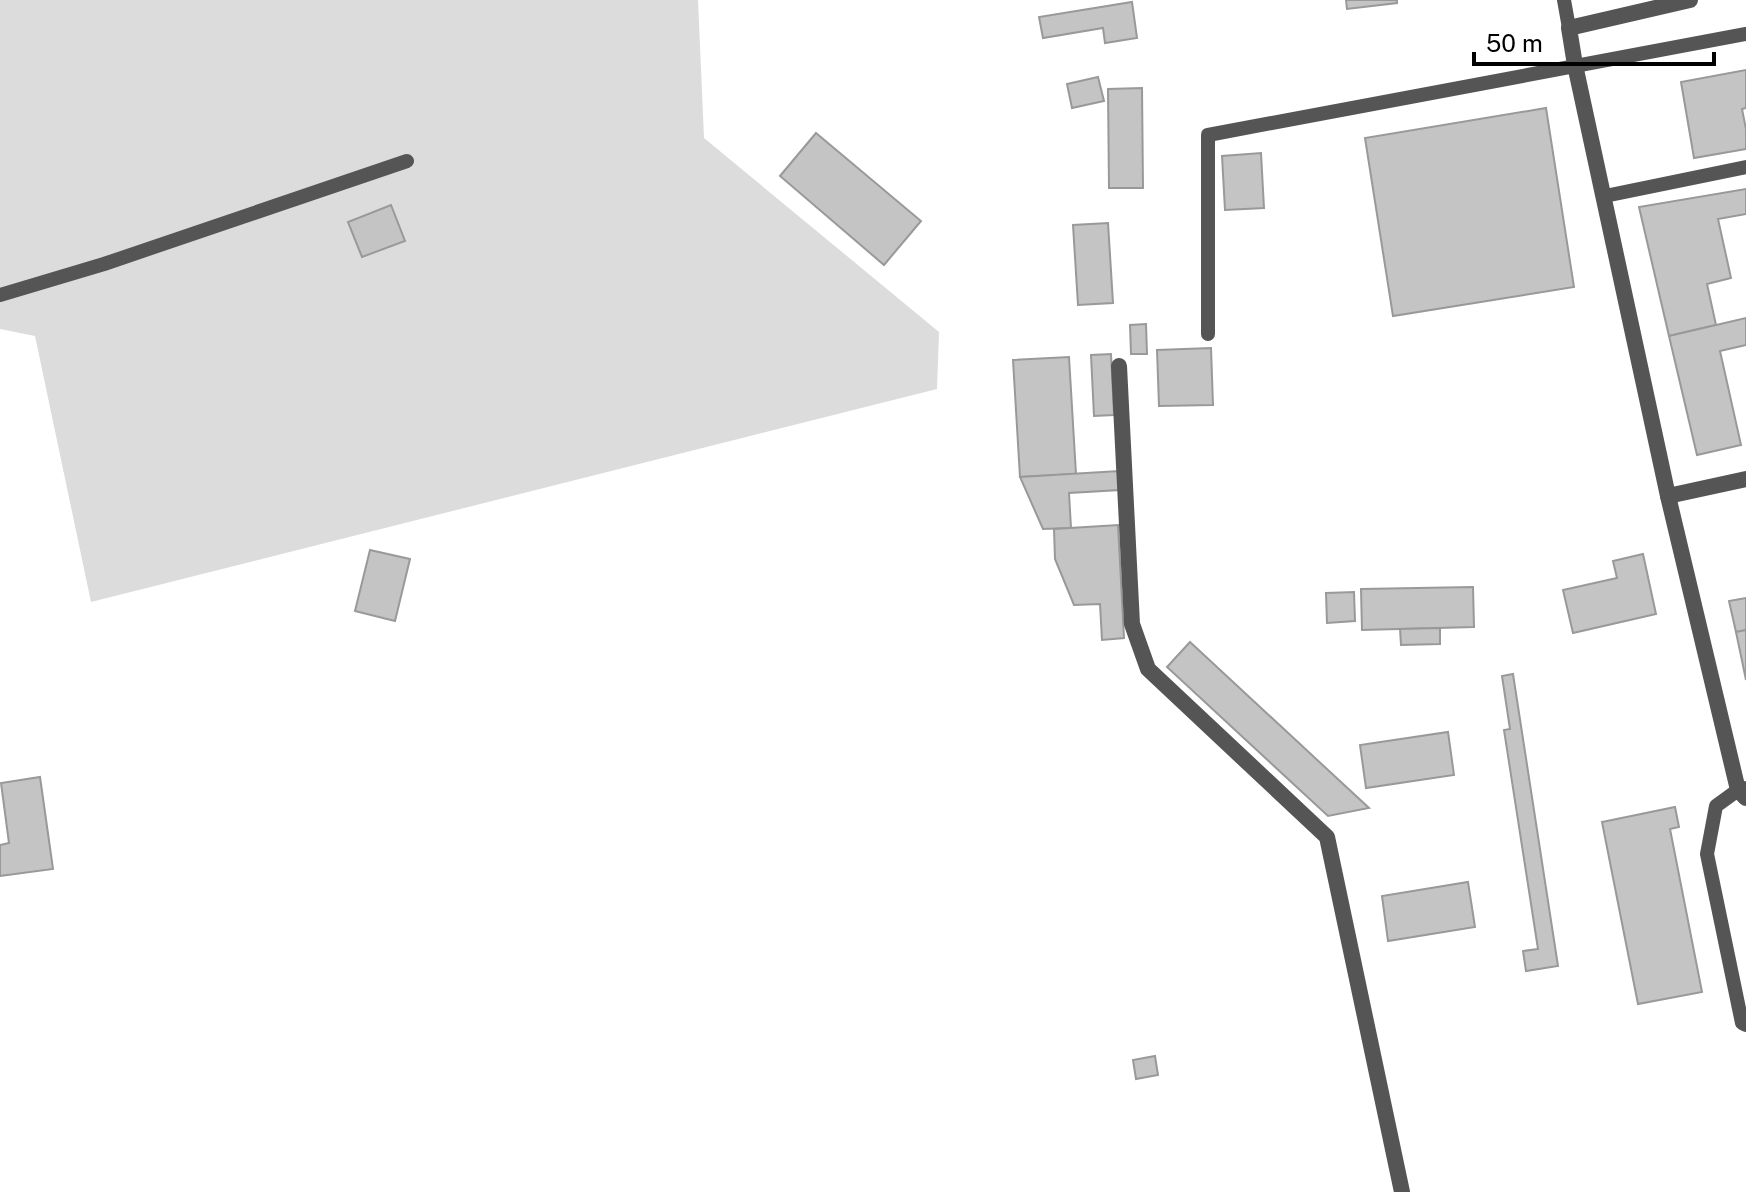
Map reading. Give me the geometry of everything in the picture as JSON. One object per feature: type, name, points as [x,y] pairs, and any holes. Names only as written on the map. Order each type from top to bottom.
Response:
[{"type":"street","points":[[1690,0],[1569,28],[1668,496],[1743,792]]},
{"type":"street","points":[[1119,366],[1132,624],[1148,669],[1327,837],[1402,1192]]},
{"type":"street","points":[[1668,496],[1746,479]]},
{"type":"lane","points":[[1564,0],[1569,28]]},
{"type":"lane","points":[[1208,334],[1208,135],[1746,34]]},
{"type":"lane","points":[[0,295],[104,264],[407,161]]},
{"type":"lane","points":[[1605,196],[1746,167]]},
{"type":"lane","points":[[1743,792],[1716,806],[1707,854],[1742,1023],[1746,1025]]},
{"type":"shaded area","points":[[0,0],[698,0],[704,138],[939,332],[937,389],[91,602],[35,336],[0,329]]},
{"type":"building","points":[[1346,0],[1397,0],[1397,3],[1347,9]]},
{"type":"building","points":[[1132,2],[1137,38],[1105,43],[1103,28],[1043,38],[1039,17]]},
{"type":"building","points":[[1746,70],[1746,108],[1742,109],[1746,149],[1694,158],[1681,82]]},
{"type":"building","points":[[1098,77],[1104,101],[1072,108],[1067,84]]},
{"type":"building","points":[[1142,88],[1143,188],[1109,188],[1108,89]]},
{"type":"building","points":[[1546,108],[1574,287],[1393,316],[1365,138]]},
{"type":"building","points":[[816,133],[921,221],[884,265],[780,176]]},
{"type":"building","points":[[1261,153],[1264,208],[1225,210],[1222,156]]},
{"type":"building","points":[[1746,189],[1746,214],[1718,219],[1731,278],[1707,284],[1716,325],[1669,336],[1639,207]]},
{"type":"building","points":[[391,205],[405,241],[362,257],[348,222]]},
{"type":"building","points":[[1108,223],[1113,303],[1078,305],[1073,225]]},
{"type":"building","points":[[1746,318],[1746,345],[1720,351],[1741,445],[1697,455],[1669,336]]},
{"type":"building","points":[[1146,324],[1147,354],[1131,354],[1130,325]]},
{"type":"building","points":[[1211,348],[1213,405],[1159,406],[1157,350]]},
{"type":"building","points":[[1111,354],[1114,415],[1094,416],[1091,355]]},
{"type":"building","points":[[1069,357],[1076,474],[1020,477],[1013,360]]},
{"type":"building","points":[[1119,471],[1120,490],[1069,493],[1071,528],[1043,529],[1020,477]]},
{"type":"building","points":[[1118,525],[1124,638],[1102,640],[1100,604],[1074,605],[1055,559],[1054,529]]},
{"type":"building","points":[[370,550],[410,559],[395,621],[355,611]]},
{"type":"building","points":[[1643,554],[1656,614],[1573,633],[1563,590],[1617,578],[1613,561]]},
{"type":"building","points":[[1473,587],[1474,627],[1362,630],[1361,589]]},
{"type":"building","points":[[1354,592],[1355,621],[1327,623],[1326,593]]},
{"type":"building","points":[[1746,598],[1746,630],[1736,632],[1729,601]]},
{"type":"building","points":[[1440,628],[1440,644],[1401,645],[1400,629]]},
{"type":"building","points":[[1746,630],[1746,680],[1736,632]]},
{"type":"building","points":[[1190,642],[1369,808],[1328,816],[1167,667]]},
{"type":"building","points":[[1513,674],[1558,966],[1526,971],[1523,951],[1538,949],[1504,730],[1510,729],[1502,676]]},
{"type":"building","points":[[1448,732],[1454,775],[1366,788],[1360,745]]},
{"type":"building","points":[[40,777],[53,869],[0,876],[0,845],[9,843],[1,783]]},
{"type":"building","points":[[1675,807],[1679,827],[1670,829],[1702,992],[1638,1004],[1602,822]]},
{"type":"building","points":[[1468,882],[1475,927],[1388,941],[1382,896]]},
{"type":"building","points":[[1155,1056],[1158,1075],[1136,1079],[1133,1060]]}]
